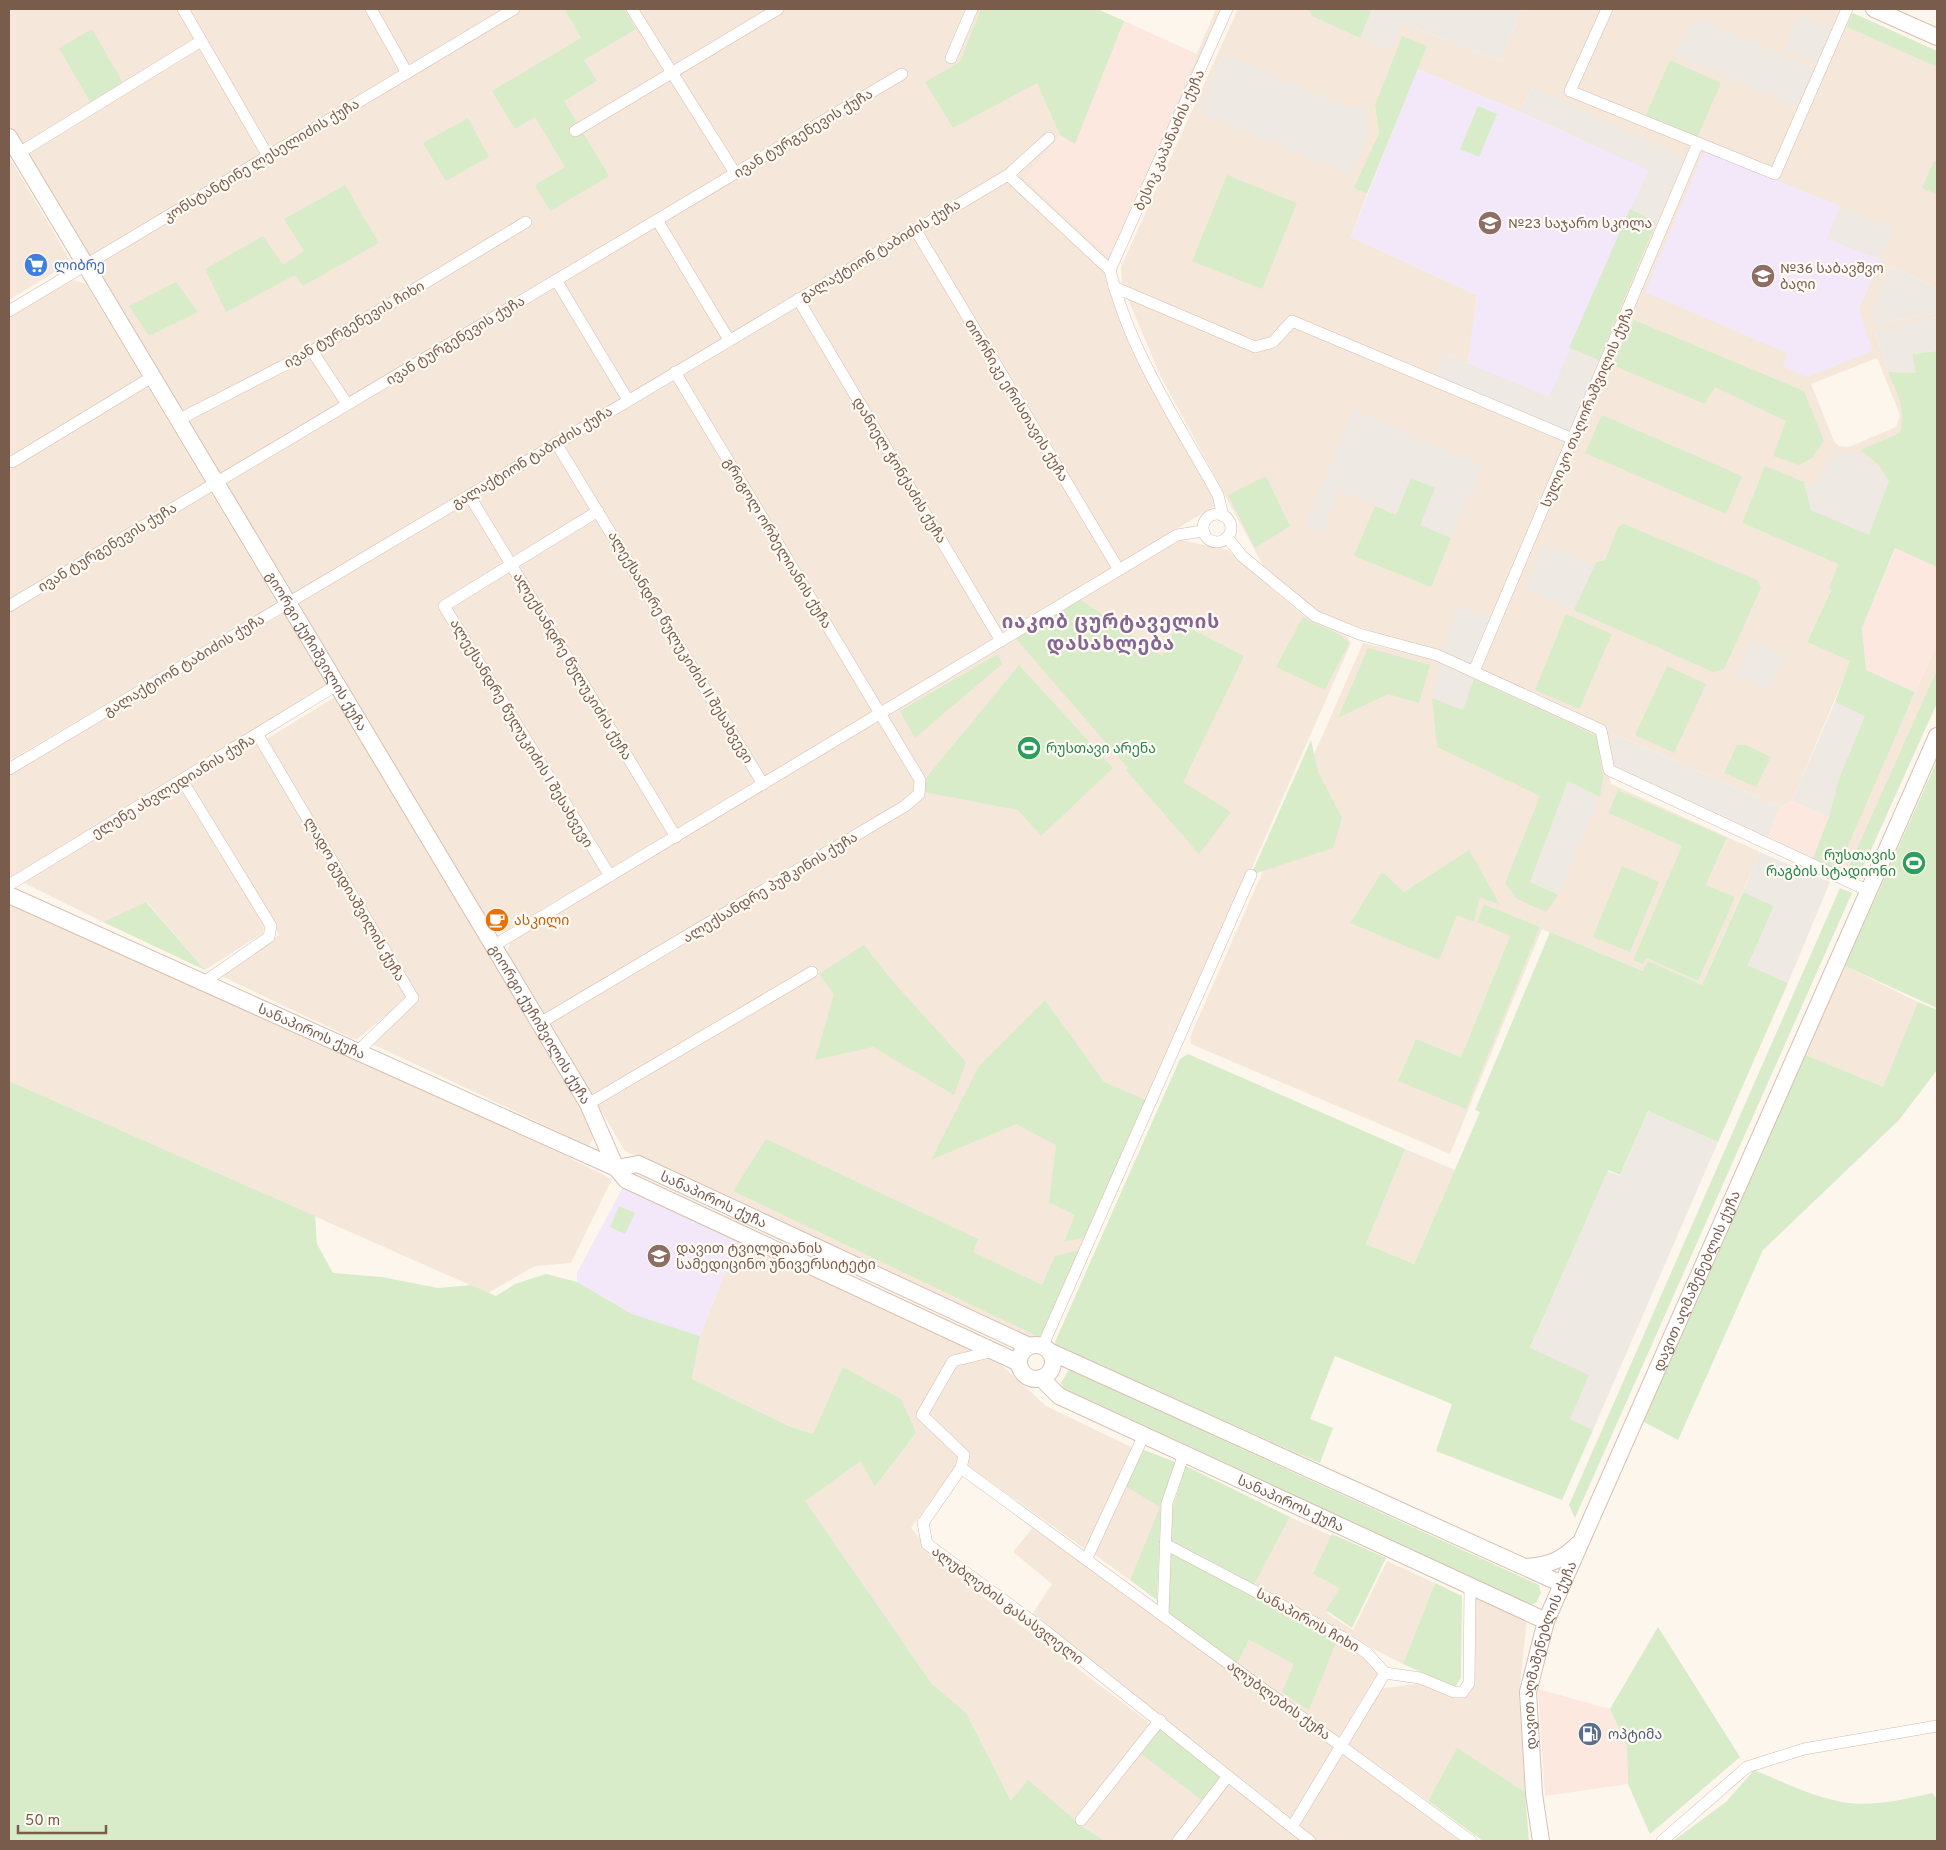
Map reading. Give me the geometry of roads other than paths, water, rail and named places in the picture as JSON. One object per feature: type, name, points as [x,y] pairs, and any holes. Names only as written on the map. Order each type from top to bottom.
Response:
[{"type":"main road","points":[[1874,9],[1937,37]]},
{"type":"main road","name":"გიორგი ქუჩიშვილის ქუჩა","points":[[9,137],[588,1104],[616,1168]]},
{"type":"main road","name":"დავით აღმაშენებლის ქუჩა","points":[[1541,1841],[1534,1794],[1528,1692],[1546,1621],[1937,736]]},
{"type":"main road","name":"სანაპიროს ქუჩა","points":[[9,895],[616,1168],[626,1180],[1019,1363]]},
{"type":"main road","name":"სანაპიროს ქუჩა","points":[[616,1168],[638,1164],[1562,1584]]},
{"type":"main road","points":[[1041,1348],[1054,1361],[1052,1370],[1041,1378],[1025,1375],[1019,1363],[1023,1350],[1041,1348]]},
{"type":"main road","name":"სანაპიროს ქუჩა","points":[[1041,1378],[1059,1396],[1546,1621]]},
{"type":"main road","points":[[1525,1568],[1547,1565],[1567,1556],[1582,1540]]},
{"type":"street","points":[[183,9],[268,156]]},
{"type":"street","points":[[371,9],[407,73]]},
{"type":"street","name":"კონსტანტინე ლესელიძის ქუჩა","points":[[9,312],[514,9]]},
{"type":"street","points":[[632,9],[735,173]]},
{"type":"street","points":[[575,130],[778,9]]},
{"type":"street","points":[[950,58],[972,9]]},
{"type":"street","name":"ბესიკ კაპანაძის ქუჩა","points":[[1110,270],[1227,9]]},
{"type":"street","points":[[1607,9],[1570,92],[1775,174],[1847,9]]},
{"type":"street","points":[[18,153],[202,41]]},
{"type":"street","name":"ივან ტურგენევის ქუჩა","points":[[9,606],[902,74]]},
{"type":"street","name":"გალაქტიონ ტაბიძის ქუჩა","points":[[9,769],[1008,175],[1049,138]]},
{"type":"street","name":"სულიკო თაღორაშვილის ქუჩა","points":[[1474,671],[1698,143]]},
{"type":"street","points":[[1008,175],[1110,270],[1114,287],[1141,354],[1218,495],[1223,516],[1230,526],[1227,537]]},
{"type":"street","points":[[657,220],[729,340]]},
{"type":"street","name":"ივან ტურგენევის ჩიხი","points":[[178,420],[312,351],[526,222]]},
{"type":"street","name":"თორნიკე ერისთავის ქუჩა","points":[[915,229],[1119,570]]},
{"type":"street","points":[[556,280],[628,400]]},
{"type":"street","points":[[1114,287],[1255,347],[1273,342],[1292,321],[1573,439]]},
{"type":"street","name":"დანიელ ჭონქაძის ქუჩა","points":[[798,299],[1001,641]]},
{"type":"street","points":[[312,351],[348,404]]},
{"type":"street","name":"გრიგოლ ორბელიანის ქუჩა","points":[[675,372],[880,714]]},
{"type":"street","points":[[12,462],[152,377]]},
{"type":"street","name":"ალექსანდრე წულუკიძის II შესახვევი","points":[[556,443],[763,784]]},
{"type":"street","name":"ალექსანდრე წულუკიძის ქუჩა","points":[[469,495],[676,837]]},
{"type":"street","points":[[511,564],[598,511]]},
{"type":"street","points":[[1223,516],[1210,516],[1204,522],[1203,531],[1208,538],[1216,542],[1227,537]]},
{"type":"street","points":[[494,946],[1177,535],[1203,531]]},
{"type":"street","points":[[1227,537],[1242,556],[1315,616],[1358,634],[1437,655],[1601,730],[1610,770],[1869,892]]},
{"type":"street","name":"ალექსანდრე წულუკიძის I შესახვევი","points":[[511,564],[444,606],[610,876]]},
{"type":"street","name":"ელენე ახვლედიანის ქუჩა","points":[[9,885],[337,685]]},
{"type":"street","name":"ალექსანდრე პუშკინის ქუჩა","points":[[540,1023],[905,806],[918,794],[920,780],[880,714]]},
{"type":"street","name":"ლადო გუდიაშვილის ქუჩა","points":[[258,734],[413,998],[358,1051]]},
{"type":"street","points":[[182,780],[271,926],[269,937],[204,982]]},
{"type":"street","points":[[1041,1348],[1251,875]]},
{"type":"street","points":[[588,1104],[812,972]]},
{"type":"street","points":[[961,1468],[964,1455],[922,1415],[953,1361],[994,1351]]},
{"type":"street","points":[[1087,1558],[1144,1435]]},
{"type":"street","points":[[1162,1614],[1167,1503],[1184,1454]]},
{"type":"street","name":"ალუბლების ქუჩა","points":[[961,1468],[1087,1558],[1471,1841]]},
{"type":"street","name":"ალუბლების გასასვლელი","points":[[961,1468],[923,1523],[926,1544],[1043,1629],[1310,1841]]},
{"type":"street","name":"სანაპიროს ჩიხი","points":[[1165,1544],[1342,1637],[1367,1653],[1385,1673]]},
{"type":"street","points":[[1292,1827],[1385,1673],[1420,1678],[1454,1692],[1463,1692],[1469,1683],[1470,1586]]},
{"type":"street","points":[[1081,1820],[1160,1720]]},
{"type":"street","points":[[1662,1841],[1747,1767],[1804,1749],[1937,1726]]},
{"type":"street","points":[[1178,1841],[1228,1776]]},
{"type":"place","name":"№23 საჯარო სკოლა","points":[[1490,223]]},
{"type":"place","name":"ლიბრე","points":[[36,265]]},
{"type":"place","name":"№36 საბავშვო ბაღი","points":[[1763,276]]},
{"type":"place","name":"რუსთავი არენა","points":[[1029,748]]},
{"type":"place","name":"რუსთავის რაგბის სტადიონი","points":[[1914,863]]},
{"type":"place","name":"ასკილი","points":[[497,920]]},
{"type":"place","name":"დავით ტვილდიანის სამედიცინო უნივერსიტეტი","points":[[659,1256]]},
{"type":"place","name":"ოპტიმა","points":[[1590,1734]]},
{"type":"district","name":"იაკობ ცურტაველის დასახლება","points":[[1111,632]]}]
